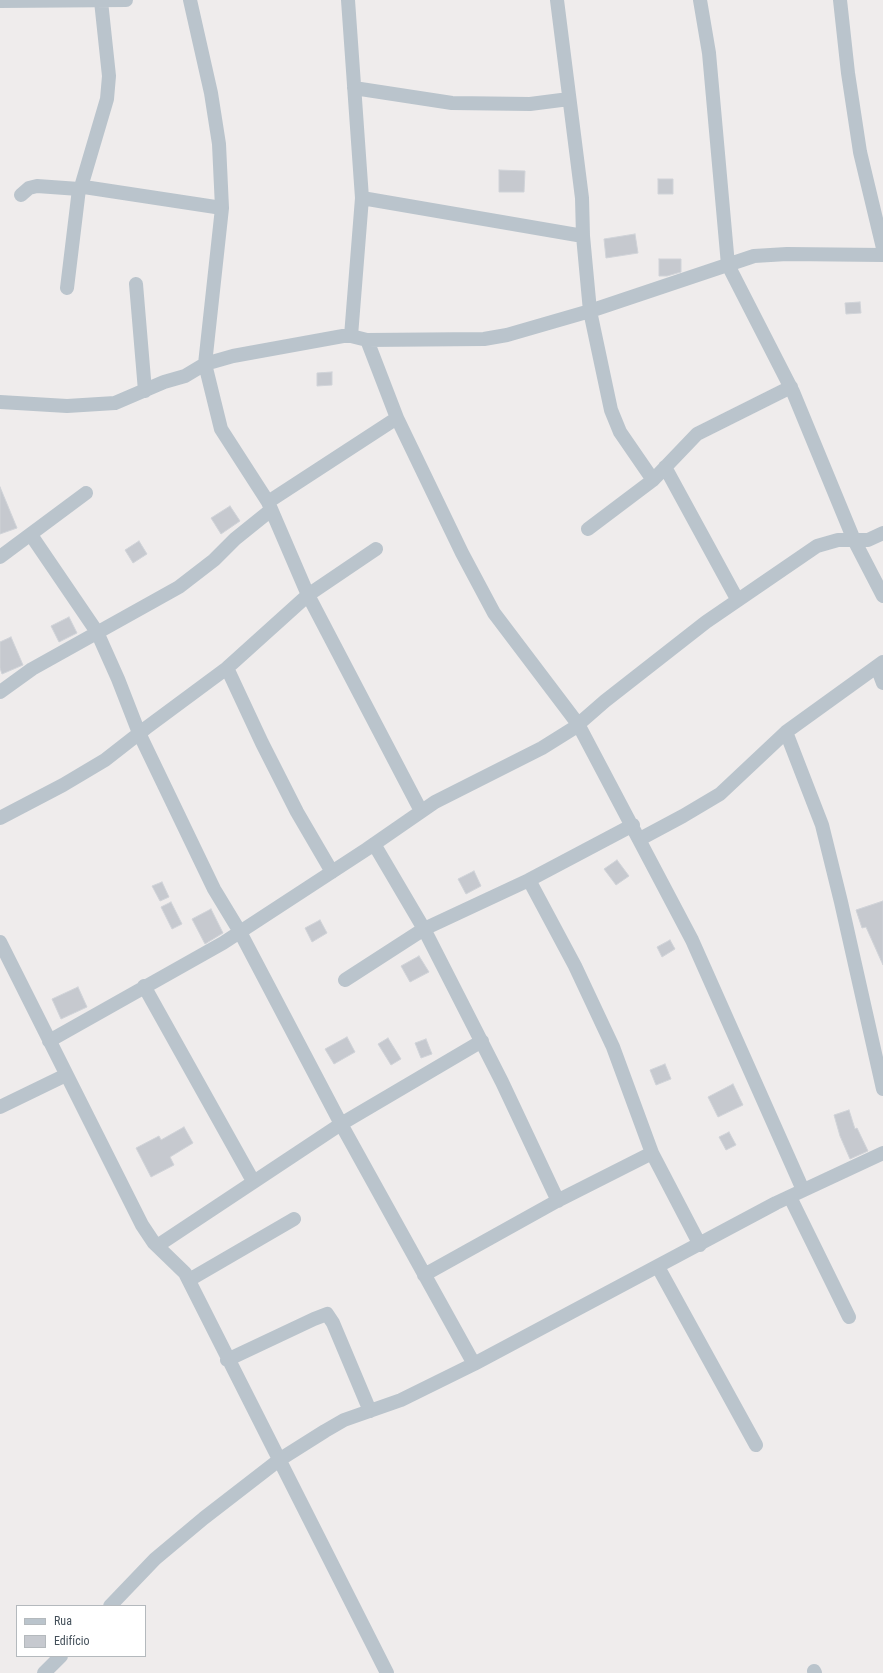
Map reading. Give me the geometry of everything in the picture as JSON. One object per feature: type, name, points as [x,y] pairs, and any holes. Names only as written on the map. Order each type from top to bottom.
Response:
[{"type":"street","points":[[67,288],[77,194],[107,99],[109,76],[107,0]]},
{"type":"street","points":[[0,1],[126,0]]},
{"type":"street","points":[[190,0],[212,93],[219,144],[222,208],[205,364],[221,429],[269,506],[308,595],[421,811]]},
{"type":"street","points":[[348,0],[362,198],[351,336]]},
{"type":"street","points":[[557,0],[582,198],[583,236],[590,311],[611,410],[620,432],[653,480]]},
{"type":"street","points":[[700,0],[709,53],[728,265],[791,387],[854,540],[883,596]]},
{"type":"street","points":[[840,0],[848,73],[860,152],[883,248]]},
{"type":"street","points":[[354,88],[452,103],[530,104],[569,99]]},
{"type":"street","points":[[21,195],[29,188],[37,186],[80,188],[222,208]]},
{"type":"street","points":[[362,198],[583,236]]},
{"type":"street","points":[[0,402],[90,405],[115,403],[185,376],[205,364],[233,356],[351,336],[367,340],[484,338],[507,335],[590,311],[754,256],[787,254],[883,255]]},
{"type":"street","points":[[136,284],[145,391]]},
{"type":"street","points":[[367,340],[397,418],[462,553],[494,613],[578,724],[692,940],[803,1190]]},
{"type":"street","points":[[588,529],[653,480],[697,434],[791,387]]},
{"type":"street","points":[[0,692],[32,669],[179,587],[214,560],[269,506],[397,418]]},
{"type":"street","points":[[665,467],[737,599]]},
{"type":"street","points":[[0,557],[86,493]]},
{"type":"street","points":[[49,1041],[240,932],[374,844],[434,802],[542,748],[578,724],[737,599],[817,546],[838,540],[868,540],[883,533]]},
{"type":"street","points":[[31,535],[97,632],[118,679],[139,733],[214,889],[240,932],[341,1124],[474,1364]]},
{"type":"street","points":[[0,818],[63,785],[106,760],[139,733],[227,668],[308,595],[376,549]]},
{"type":"street","points":[[640,839],[720,794],[786,732],[880,664],[883,683]]},
{"type":"street","points":[[227,668],[262,743],[297,812],[332,872]]},
{"type":"street","points":[[786,732],[822,825],[883,1089]]},
{"type":"street","points":[[346,980],[424,929],[529,880],[632,825]]},
{"type":"street","points":[[374,844],[424,929],[482,1041],[558,1201]]},
{"type":"street","points":[[529,880],[574,966],[613,1047],[652,1153],[700,1245]]},
{"type":"street","points":[[0,942],[142,1224],[157,1246],[189,1280],[227,1360],[387,1673]]},
{"type":"street","points":[[144,986],[253,1181]]},
{"type":"street","points":[[157,1246],[341,1124],[482,1041]]},
{"type":"street","points":[[0,1107],[66,1075]]},
{"type":"street","points":[[424,1275],[558,1201],[652,1153]]},
{"type":"street","points":[[111,1605],[155,1559],[204,1518],[279,1460],[331,1427],[401,1400],[474,1364],[803,1190],[883,1153]]},
{"type":"street","points":[[790,1197],[849,1317]]},
{"type":"street","points":[[189,1280],[294,1219]]},
{"type":"street","points":[[658,1267],[756,1445]]},
{"type":"street","points":[[227,1360],[314,1319],[328,1314],[370,1411]]},
{"type":"street","points":[[44,1673],[60,1657]]},
{"type":"building","points":[[499,170],[525,171],[524,192],[499,192]]},
{"type":"building","points":[[658,179],[673,179],[673,194],[658,194]]},
{"type":"building","points":[[635,234],[638,253],[606,258],[604,239]]},
{"type":"building","points":[[659,259],[681,259],[681,272],[667,276],[659,276]]},
{"type":"building","points":[[860,302],[861,313],[846,314],[845,303]]},
{"type":"building","points":[[332,372],[332,385],[317,386],[317,373]]},
{"type":"building","points":[[0,487],[17,528],[0,534]]},
{"type":"building","points":[[230,506],[240,521],[221,534],[211,518]]},
{"type":"building","points":[[139,541],[147,554],[133,563],[125,550]]},
{"type":"building","points":[[69,617],[77,633],[59,642],[51,626]]},
{"type":"building","points":[[11,637],[23,665],[2,674],[0,668],[0,642]]},
{"type":"building","points":[[617,860],[629,876],[616,885],[604,869]]},
{"type":"building","points":[[474,871],[481,886],[466,894],[458,879]]},
{"type":"building","points":[[162,882],[169,897],[160,901],[152,886]]},
{"type":"building","points":[[883,901],[883,965],[866,927],[862,928],[856,910]]},
{"type":"building","points":[[171,902],[182,924],[172,929],[161,907]]},
{"type":"building","points":[[211,909],[223,933],[205,944],[192,919]]},
{"type":"building","points":[[320,920],[327,933],[312,942],[305,928]]},
{"type":"building","points":[[670,940],[675,949],[662,957],[657,947]]},
{"type":"building","points":[[419,956],[429,972],[410,982],[401,966]]},
{"type":"building","points":[[78,987],[87,1007],[61,1019],[52,999]]},
{"type":"building","points":[[347,1037],[355,1052],[334,1064],[325,1049]]},
{"type":"building","points":[[388,1038],[401,1059],[391,1065],[378,1044]]},
{"type":"building","points":[[426,1039],[432,1054],[421,1058],[415,1043]]},
{"type":"building","points":[[665,1064],[671,1079],[656,1085],[650,1070]]},
{"type":"building","points":[[733,1084],[743,1105],[718,1117],[708,1097]]},
{"type":"building","points":[[849,1110],[855,1129],[857,1128],[868,1151],[850,1159],[840,1136],[834,1115]]},
{"type":"building","points":[[184,1127],[193,1143],[170,1157],[174,1165],[151,1177],[136,1148],[159,1136],[161,1140]]},
{"type":"building","points":[[729,1132],[736,1145],[726,1150],[719,1137]]}]
